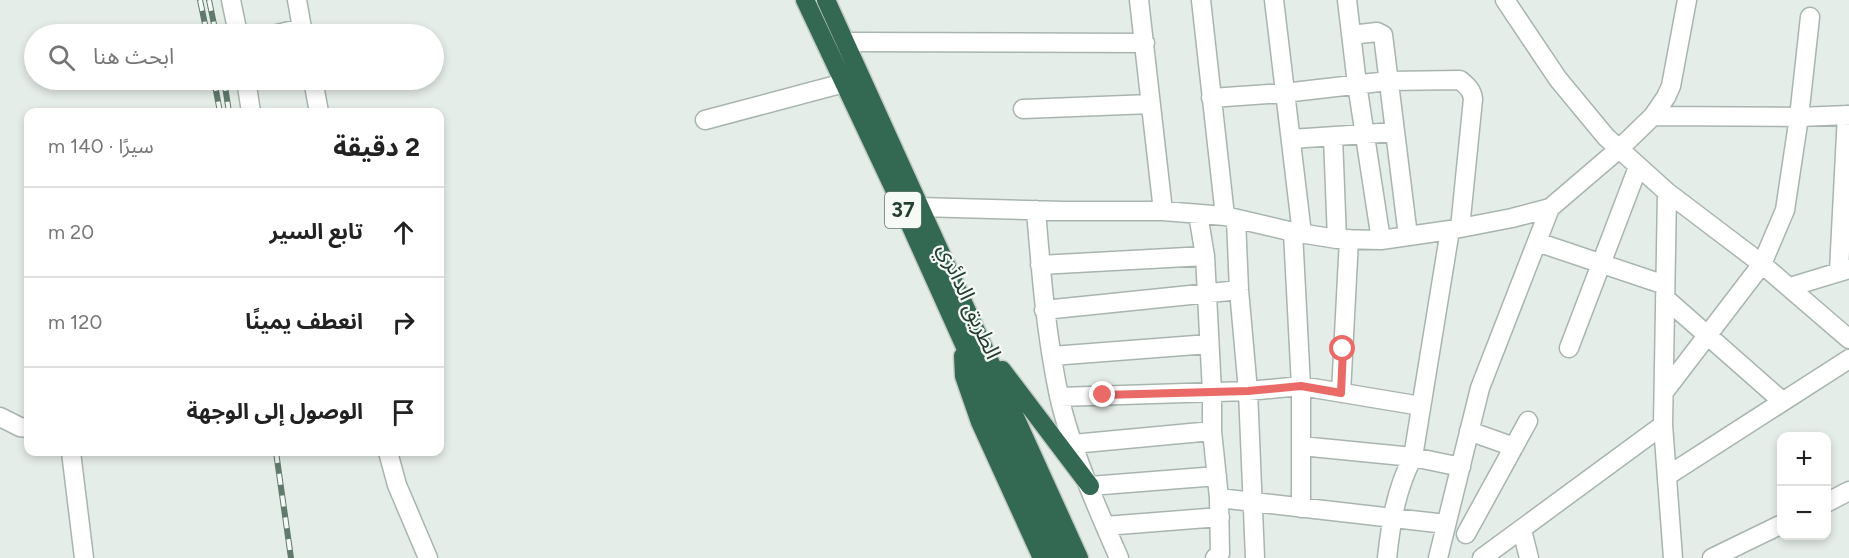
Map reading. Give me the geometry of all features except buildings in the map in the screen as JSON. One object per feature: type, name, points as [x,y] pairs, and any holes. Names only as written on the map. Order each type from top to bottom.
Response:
[{"type":"highway","name":"الطريق الدائري","points":[[805,0],[1006,418],[1079,558]]},
{"type":"highway","name":"الطريق الدائري","points":[[826,0],[919,207],[972,344]]},
{"type":"highway","points":[[1042,558],[972,402],[963,366],[972,344],[1090,486]]},
{"type":"highway","name":"الطريق الدائري","points":[[1006,418],[1060,558]]},
{"type":"street","points":[[231,0],[236,24]]},
{"type":"street","points":[[297,0],[302,24]]},
{"type":"street","points":[[1139,0],[1163,211]]},
{"type":"street","points":[[1201,0],[1211,98],[1239,290],[1248,391],[1255,558]]},
{"type":"street","points":[[1274,0],[1291,139],[1297,233],[1301,508]]},
{"type":"street","points":[[1347,0],[1357,84],[1381,240]]},
{"type":"street","points":[[1505,0],[1558,79],[1588,117],[1619,149],[1667,192],[1762,264],[1849,339]]},
{"type":"street","points":[[919,207],[1163,211],[1230,217],[1297,233],[1343,239],[1381,240],[1455,229],[1550,208],[1653,117],[1671,86],[1687,0]]},
{"type":"street","points":[[1664,392],[1762,264],[1785,210],[1799,117],[1810,17]]},
{"type":"street","points":[[1351,35],[1377,32],[1382,34],[1408,236]]},
{"type":"street","points":[[845,42],[1145,43]]},
{"type":"street","points":[[1211,98],[1284,93],[1388,81],[1460,80],[1472,93],[1455,229],[1413,457],[1402,480],[1392,518],[1388,558]]},
{"type":"street","points":[[705,120],[844,83]]},
{"type":"street","points":[[248,90],[250,108]]},
{"type":"street","points":[[315,90],[318,108]]},
{"type":"street","points":[[1023,110],[1151,104]]},
{"type":"street","points":[[1653,117],[1848,115],[1844,270],[1790,287]]},
{"type":"street","points":[[1291,139],[1395,132]]},
{"type":"street","points":[[1333,137],[1343,239],[1341,393]]},
{"type":"street","points":[[1569,348],[1638,167]]},
{"type":"street","points":[[1667,192],[1663,425],[1673,558]]},
{"type":"street","points":[[1438,558],[1480,388],[1550,208]]},
{"type":"street","points":[[1036,210],[1044,310],[1059,397],[1073,444],[1119,558]]},
{"type":"street","points":[[1198,214],[1205,256],[1212,431],[1223,557]]},
{"type":"street","points":[[1537,242],[1601,264],[1665,292],[1782,401]]},
{"type":"street","points":[[1040,265],[1205,256]]},
{"type":"street","points":[[1044,310],[1239,290]]},
{"type":"street","points":[[1052,356],[1209,344]]},
{"type":"street","points":[[1667,476],[1849,359]]},
{"type":"street","points":[[1059,397],[1248,391],[1301,386],[1421,406]]},
{"type":"street","points":[[0,417],[24,428]]},
{"type":"street","points":[[1466,534],[1528,421]]},
{"type":"street","points":[[1482,558],[1663,425]]},
{"type":"street","points":[[1073,444],[1212,431]]},
{"type":"street","points":[[1469,431],[1514,447]]},
{"type":"street","points":[[1301,446],[1413,457],[1461,467]]},
{"type":"street","points":[[71,456],[84,558]]},
{"type":"street","points":[[389,456],[397,485],[428,558]]},
{"type":"street","points":[[1090,486],[1217,476]]},
{"type":"street","points":[[1831,501],[1849,491]]},
{"type":"street","points":[[1219,498],[1446,524]]},
{"type":"street","points":[[1105,526],[1220,517]]},
{"type":"street","points":[[1712,558],[1777,526]]},
{"type":"street","points":[[1522,530],[1529,558]]},
{"type":"railway","points":[[200,0],[205,24]]},
{"type":"railway","points":[[209,0],[214,24]]},
{"type":"railway","points":[[216,90],[219,108]]},
{"type":"railway","points":[[226,90],[228,108]]},
{"type":"railway","points":[[277,456],[291,558]]},
{"type":"route","points":[[1103,395],[1248,391],[1301,386],[1341,393],[1343,349]]}]
